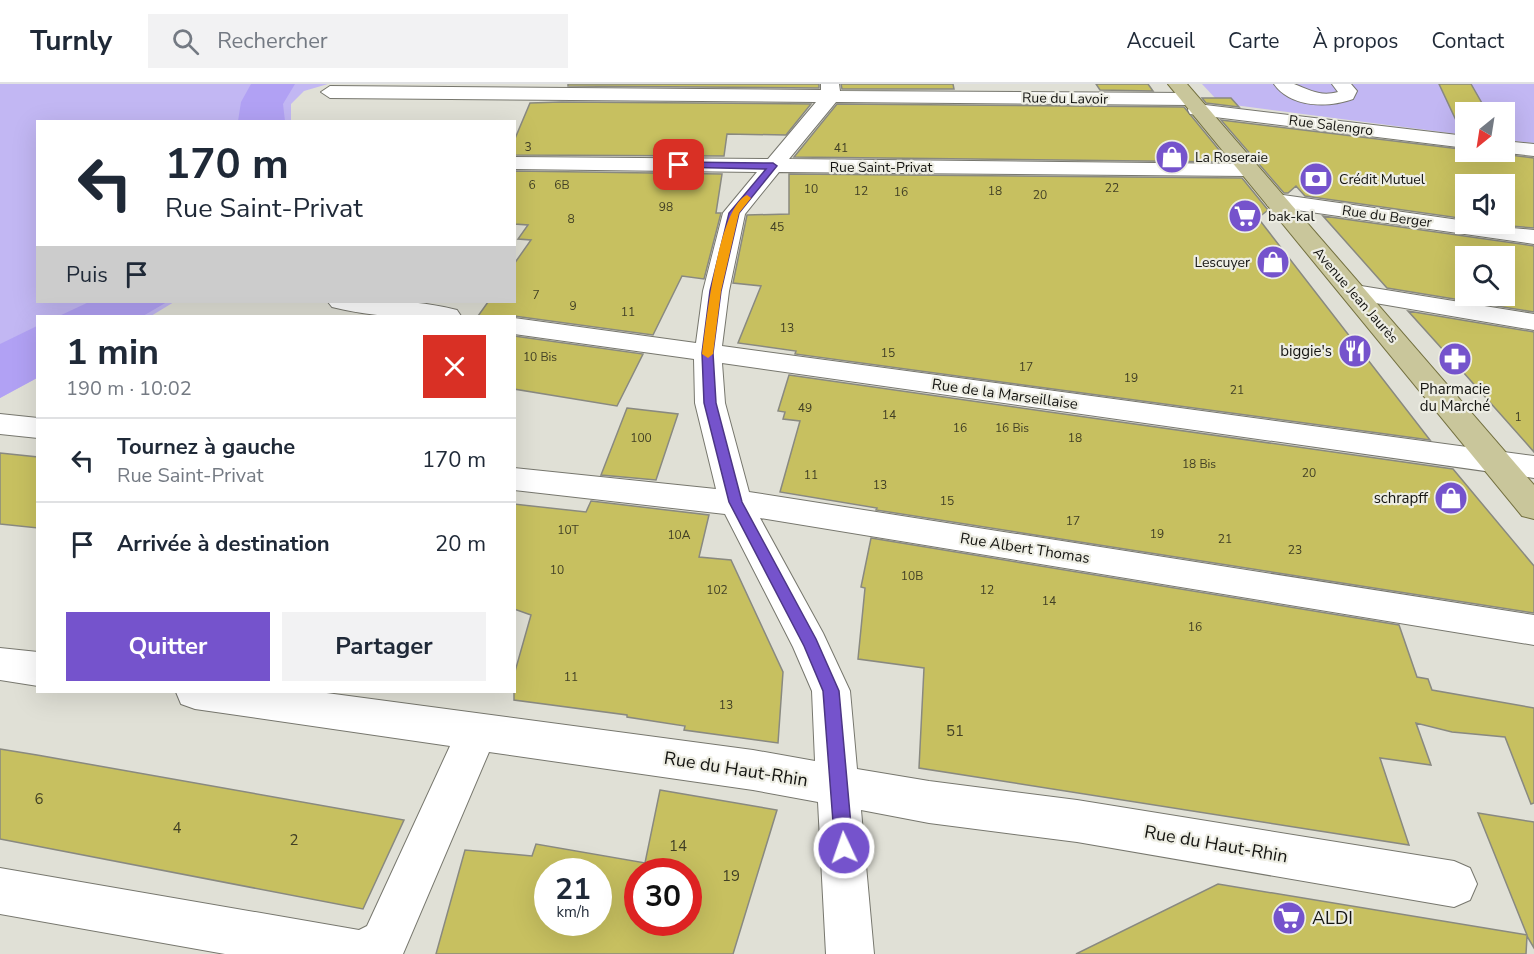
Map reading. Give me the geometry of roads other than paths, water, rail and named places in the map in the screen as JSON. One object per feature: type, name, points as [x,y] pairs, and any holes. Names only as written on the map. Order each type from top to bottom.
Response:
[{"type":"main road","name":"Avenue Jean Jaurès","points":[[1188,98],[1534,507]]},
{"type":"street","points":[[1283,84],[1295,93],[1327,99],[1346,95],[1348,91],[1341,84]]},
{"type":"street","points":[[831,90],[734,213],[716,291],[708,353],[710,403],[735,502],[810,644],[831,691],[840,785],[850,954]]},
{"type":"street","name":"Rue du Lavoir","points":[[330,92],[831,90],[1188,98]]},
{"type":"street","name":"Rue Salengro","points":[[1188,98],[1455,140]]},
{"type":"street","points":[[1515,148],[1534,150]]},
{"type":"street","name":"Rue Saint-Privat","points":[[516,163],[1247,170]]},
{"type":"street","name":"Rue du Berger","points":[[1276,201],[1534,237]]},
{"type":"street","points":[[1355,293],[1534,322]]},
{"type":"street","points":[[349,303],[440,315]]},
{"type":"street","name":"Rue de la Marseillaise","points":[[516,326],[1496,464],[1534,467]]},
{"type":"street","points":[[0,424],[36,428]]},
{"type":"street","name":"Rue Albert Thomas","points":[[516,478],[735,502],[804,512],[1534,630]]},
{"type":"street","points":[[0,664],[36,669]]},
{"type":"street","name":"Rue du Haut-Rhin","points":[[202,693],[753,770],[929,802],[1077,821],[1454,884]]},
{"type":"street","points":[[0,891],[361,954],[384,943],[477,732]]},
{"type":"place","name":"La Roseraie","points":[[1172,157]]},
{"type":"place","name":"Crédit Mutuel","points":[[1316,179]]},
{"type":"place","name":"bak-kal","points":[[1245,216]]},
{"type":"place","name":"Lescuyer","points":[[1273,262]]},
{"type":"place","name":"biggie's","points":[[1355,351]]},
{"type":"place","name":"Pharmacie du Marché","points":[[1455,359]]},
{"type":"place","name":"schrapff","points":[[1451,498]]},
{"type":"place","name":"ALDI","points":[[1289,918]]}]
